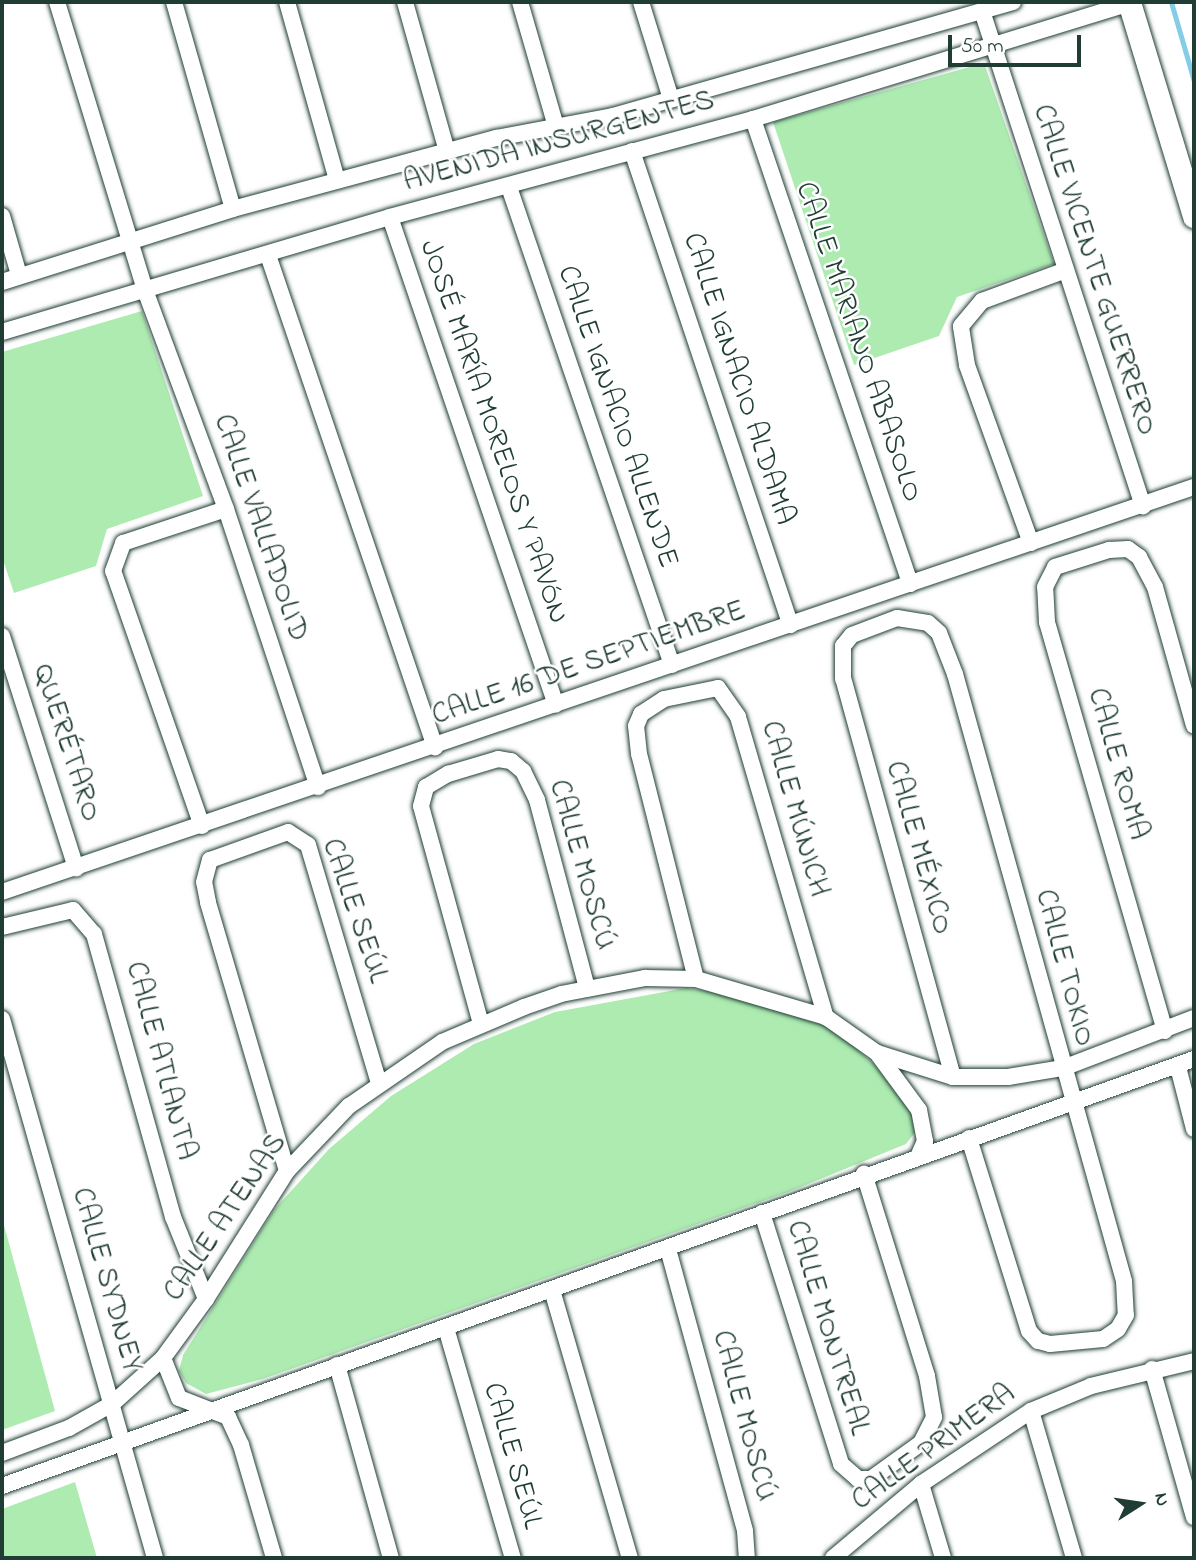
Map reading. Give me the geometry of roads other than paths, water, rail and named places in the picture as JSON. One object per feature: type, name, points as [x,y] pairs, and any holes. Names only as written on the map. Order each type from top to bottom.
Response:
[{"type":"street","name":"CALLE VALLADOLID","points":[[57,2],[145,290],[226,509],[318,787]]},
{"type":"street","points":[[174,2],[233,209]]},
{"type":"street","points":[[287,2],[337,180]]},
{"type":"street","points":[[405,2],[447,151]]},
{"type":"street","points":[[520,2],[556,127]]},
{"type":"street","points":[[641,2],[671,99]]},
{"type":"street","name":"AVENIDA INSURGENTES","points":[[2,282],[129,238],[337,180],[447,151],[671,99],[1013,2]]},
{"type":"street","name":"AVENIDA INSURGENTES","points":[[2,332],[390,217],[753,119],[1129,2]]},
{"type":"street","points":[[1129,2],[1194,216]]},
{"type":"street","name":"CALLE VICENTE GUERRERO","points":[[982,11],[1063,271],[1143,506]]},
{"type":"street","name":"CALLE MARIANO ABASOLO","points":[[753,119],[910,584]]},
{"type":"street","name":"CALLE IGNACIO ALDAMA","points":[[632,151],[791,625]]},
{"type":"street","name":"CALLE IGNACIO ALLENDE","points":[[509,187],[672,665]]},
{"type":"street","points":[[2,216],[19,275]]},
{"type":"street","name":"JOSÉ MARÍA MORELOS Y PAVÓN","points":[[390,217],[556,705]]},
{"type":"street","points":[[268,255],[435,747]]},
{"type":"street","points":[[1031,542],[967,365],[961,326],[982,301],[1063,271]]},
{"type":"street","name":"CALLE 16 DE SEPTIEMBRE","points":[[2,892],[318,787],[1194,487]]},
{"type":"street","points":[[202,826],[113,571],[123,543],[226,509]]},
{"type":"street","name":"CALLE ROMA","points":[[1165,1031],[1044,603],[1045,587],[1055,568],[1109,550],[1128,549],[1148,570],[1194,726]]},
{"type":"street","name":"CALLE TOKIO","points":[[852,635],[887,620],[915,618],[928,623],[946,648],[1124,1281],[1126,1315],[1118,1329],[1103,1339],[1050,1344],[1038,1341],[1019,1305],[969,1138]]},
{"type":"street","name":"CALLE MÉXICO","points":[[852,635],[843,646],[843,679],[953,1076]]},
{"type":"street","name":"QUERÉTARO","points":[[2,636],[76,868]]},
{"type":"street","name":"CALLE MÚNICH","points":[[696,979],[639,754],[636,726],[652,705],[705,687],[718,688],[733,706],[826,1017]]},
{"type":"street","name":"CALLE MOSCÚ","points":[[481,1024],[424,821],[422,794],[433,779],[499,759],[512,761],[523,771],[537,800],[587,988]]},
{"type":"street","name":"CALLE SEÚL","points":[[287,1171],[208,902],[205,870],[221,852],[288,832],[298,834],[307,845],[379,1083]]},
{"type":"street","name":"CALLE ATLANTA","points":[[3,926],[74,910],[94,934],[173,1217],[206,1299]]},
{"type":"street","name":"CALLE ATENAS","points":[[6,1451],[69,1428],[112,1404],[163,1358],[206,1299],[233,1251],[287,1171],[320,1132],[379,1083],[442,1042],[481,1024],[587,988],[645,978],[696,979],[826,1017],[877,1053],[953,1076],[1008,1077],[1063,1068],[1194,1018]]},
{"type":"street","name":"CALLE SYDNEY","points":[[2,1018],[155,1558]]},
{"type":"street","name":"CALLE ATENAS","points":[[877,1053],[919,1110],[925,1141],[918,1157]]},
{"type":"street","points":[[2,1486],[668,1249],[864,1174],[1178,1067],[1194,1059]]},
{"type":"street","points":[[1178,1067],[1194,1129]]},
{"type":"street","name":"CALLE MONTREAL","points":[[762,1213],[841,1464],[858,1479],[872,1479],[921,1443],[934,1418],[927,1376],[864,1174]]},
{"type":"street","name":"CALLE MOSCÚ","points":[[668,1249],[745,1531],[747,1558]]},
{"type":"street","points":[[552,1290],[630,1558]]},
{"type":"street","name":"CALLE SEÚL","points":[[446,1328],[513,1558]]},
{"type":"street","points":[[163,1358],[179,1398],[216,1409],[228,1417],[241,1445],[274,1558]]},
{"type":"street","name":"CALLE PRIMERA","points":[[833,1558],[921,1484],[1031,1410],[1060,1396],[1152,1369],[1194,1361]]},
{"type":"street","points":[[337,1365],[391,1558]]},
{"type":"street","points":[[1152,1369],[1194,1517]]},
{"type":"street","points":[[1031,1410],[1074,1558]]},
{"type":"street","points":[[6,1451],[21,1479]]},
{"type":"street","points":[[921,1484],[943,1558]]},
{"type":"waterway","points":[[1171,2],[1194,81]]}]
